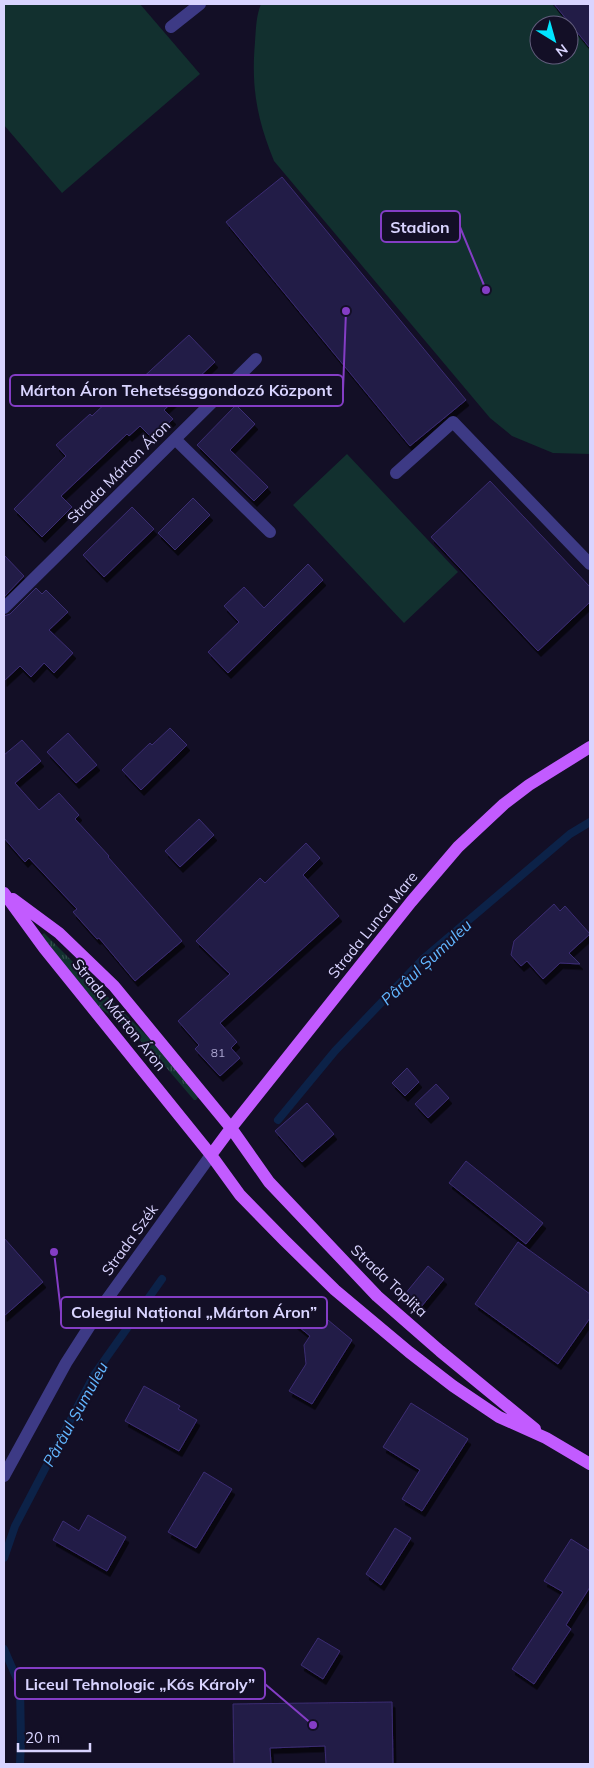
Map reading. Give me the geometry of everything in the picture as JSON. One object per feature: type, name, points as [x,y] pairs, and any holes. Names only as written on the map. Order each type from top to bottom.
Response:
[{"type":"main road","name":"Strada Lunca Mare","points":[[211,1155],[411,902],[458,847],[504,804],[529,785],[590,747]]},
{"type":"main road","name":"Strada Márton Áron","points":[[4,893],[59,933],[114,986],[231,1128]]},
{"type":"main road","name":"Strada Márton Áron","points":[[4,893],[86,1002],[211,1155]]},
{"type":"main road","name":"Strada Toplița","points":[[231,1128],[269,1182],[377,1296],[440,1351],[546,1438]]},
{"type":"main road","name":"Strada Toplița","points":[[211,1155],[225,1176],[251,1207],[335,1290],[409,1352],[453,1386],[498,1417],[546,1438],[590,1464]]},
{"type":"street","points":[[171,27],[200,4]]},
{"type":"street","name":"Strada Márton Áron","points":[[4,608],[256,359]]},
{"type":"street","points":[[396,473],[453,422],[590,564]]},
{"type":"street","points":[[175,439],[270,532]]},
{"type":"street","name":"Strada Szék","points":[[4,1476],[66,1363],[105,1302],[211,1155]]},
{"type":"green space","points":[[4,4],[140,4],[200,74],[62,193],[4,125]]},
{"type":"green space","points":[[261,4],[552,4],[561,15],[529,15],[529,65],[579,65],[579,36],[590,49],[590,454],[553,453],[512,436],[490,418],[274,161],[259,117],[255,89],[256,23]]},
{"type":"green space","points":[[347,454],[458,572],[404,623],[293,505]]},
{"type":"green space","points":[[44,933],[155,1044],[199,1096],[196,1100],[153,1052],[121,1023],[100,1008],[41,936]]},
{"type":"building","points":[[554,4],[590,4],[590,48],[579,35],[579,15],[563,15]]},
{"type":"building","points":[[282,177],[466,400],[410,446],[226,222]]},
{"type":"building","points":[[189,335],[215,362],[164,410],[173,419],[152,438],[140,426],[129,436],[127,434],[61,496],[72,507],[42,537],[14,509],[66,456],[56,445],[90,414],[92,416],[133,377],[138,382]]},
{"type":"building","points":[[236,405],[255,424],[230,450],[268,487],[254,501],[197,445]]},
{"type":"building","points":[[490,481],[590,587],[590,602],[538,651],[431,537]]},
{"type":"building","points":[[193,498],[210,515],[175,550],[158,533]]},
{"type":"building","points":[[132,507],[154,529],[104,577],[83,555]]},
{"type":"building","points":[[4,555],[24,576],[4,597]]},
{"type":"building","points":[[308,564],[323,580],[228,673],[208,652],[239,622],[224,606],[244,587],[264,608]]},
{"type":"building","points":[[36,588],[42,594],[46,590],[68,612],[49,630],[73,653],[54,673],[44,663],[31,677],[20,666],[4,681],[4,616],[10,614]]},
{"type":"building","points":[[170,728],[187,745],[141,790],[122,770],[150,743],[152,745]]},
{"type":"building","points":[[68,733],[97,765],[76,783],[47,752]]},
{"type":"building","points":[[22,740],[41,761],[15,783],[39,810],[59,793],[79,815],[75,819],[182,941],[135,981],[99,938],[97,939],[73,912],[77,909],[29,858],[25,862],[4,838],[4,755]]},
{"type":"building","points":[[199,819],[214,835],[180,867],[165,851]]},
{"type":"building","points":[[306,843],[320,858],[303,875],[339,916],[220,1023],[237,1042],[231,1048],[240,1058],[220,1076],[195,1049],[199,1045],[178,1021],[230,974],[196,941],[260,878],[265,883]]},
{"type":"building","points":[[554,904],[560,911],[565,906],[590,934],[569,953],[580,964],[560,963],[543,979],[527,961],[521,966],[511,955],[514,941]]},
{"type":"building","points":[[407,1068],[419,1082],[405,1096],[392,1083]]},
{"type":"building","points":[[436,1084],[449,1098],[428,1118],[415,1104]]},
{"type":"building","points":[[307,1103],[334,1134],[302,1162],[275,1131]]},
{"type":"building","points":[[466,1161],[543,1223],[526,1244],[449,1183]]},
{"type":"building","points":[[4,1238],[43,1282],[4,1316]]},
{"type":"building","points":[[518,1242],[590,1294],[590,1318],[558,1364],[475,1304]]},
{"type":"building","points":[[428,1266],[444,1279],[421,1307],[405,1294]]},
{"type":"building","points":[[304,1300],[352,1340],[312,1404],[289,1391],[306,1364],[304,1345],[310,1336],[288,1318]]},
{"type":"building","points":[[144,1386],[180,1406],[178,1409],[197,1420],[179,1451],[125,1421]]},
{"type":"building","points":[[411,1403],[468,1439],[422,1511],[402,1499],[420,1470],[383,1447]]},
{"type":"building","points":[[204,1472],[232,1489],[196,1548],[168,1532]]},
{"type":"building","points":[[88,1515],[126,1537],[107,1571],[53,1540],[63,1521],[79,1531]]},
{"type":"building","points":[[395,1528],[411,1538],[381,1585],[366,1574]]},
{"type":"building","points":[[571,1539],[590,1551],[590,1587],[566,1625],[571,1629],[534,1684],[512,1669],[563,1592],[544,1581]]},
{"type":"building","points":[[318,1638],[340,1651],[323,1679],[301,1665]]},
{"type":"building","points":[[392,1702],[393,1764],[326,1764],[325,1746],[270,1748],[271,1764],[234,1764],[233,1704]]},
{"type":"waterway","name":"Pârâul Șumuleu","points":[[278,1120],[335,1051],[423,959],[570,834],[590,822]]},
{"type":"waterway","name":"Pârâul Șumuleu","points":[[4,1558],[15,1526],[94,1375],[162,1279]]},
{"type":"waterway","name":"Pârâul Șumuleu","points":[[4,1649],[20,1686],[20,1764]]},
{"type":"place","name":"Stadion","points":[[486,290]]},
{"type":"place","name":"Márton Áron Tehetsésggondozó Központ","points":[[346,311]]},
{"type":"place","name":"Colegiul Național „Márton Áron”","points":[[54,1252]]},
{"type":"place","name":"Liceul Tehnologic „Kós Károly”","points":[[313,1725]]}]
